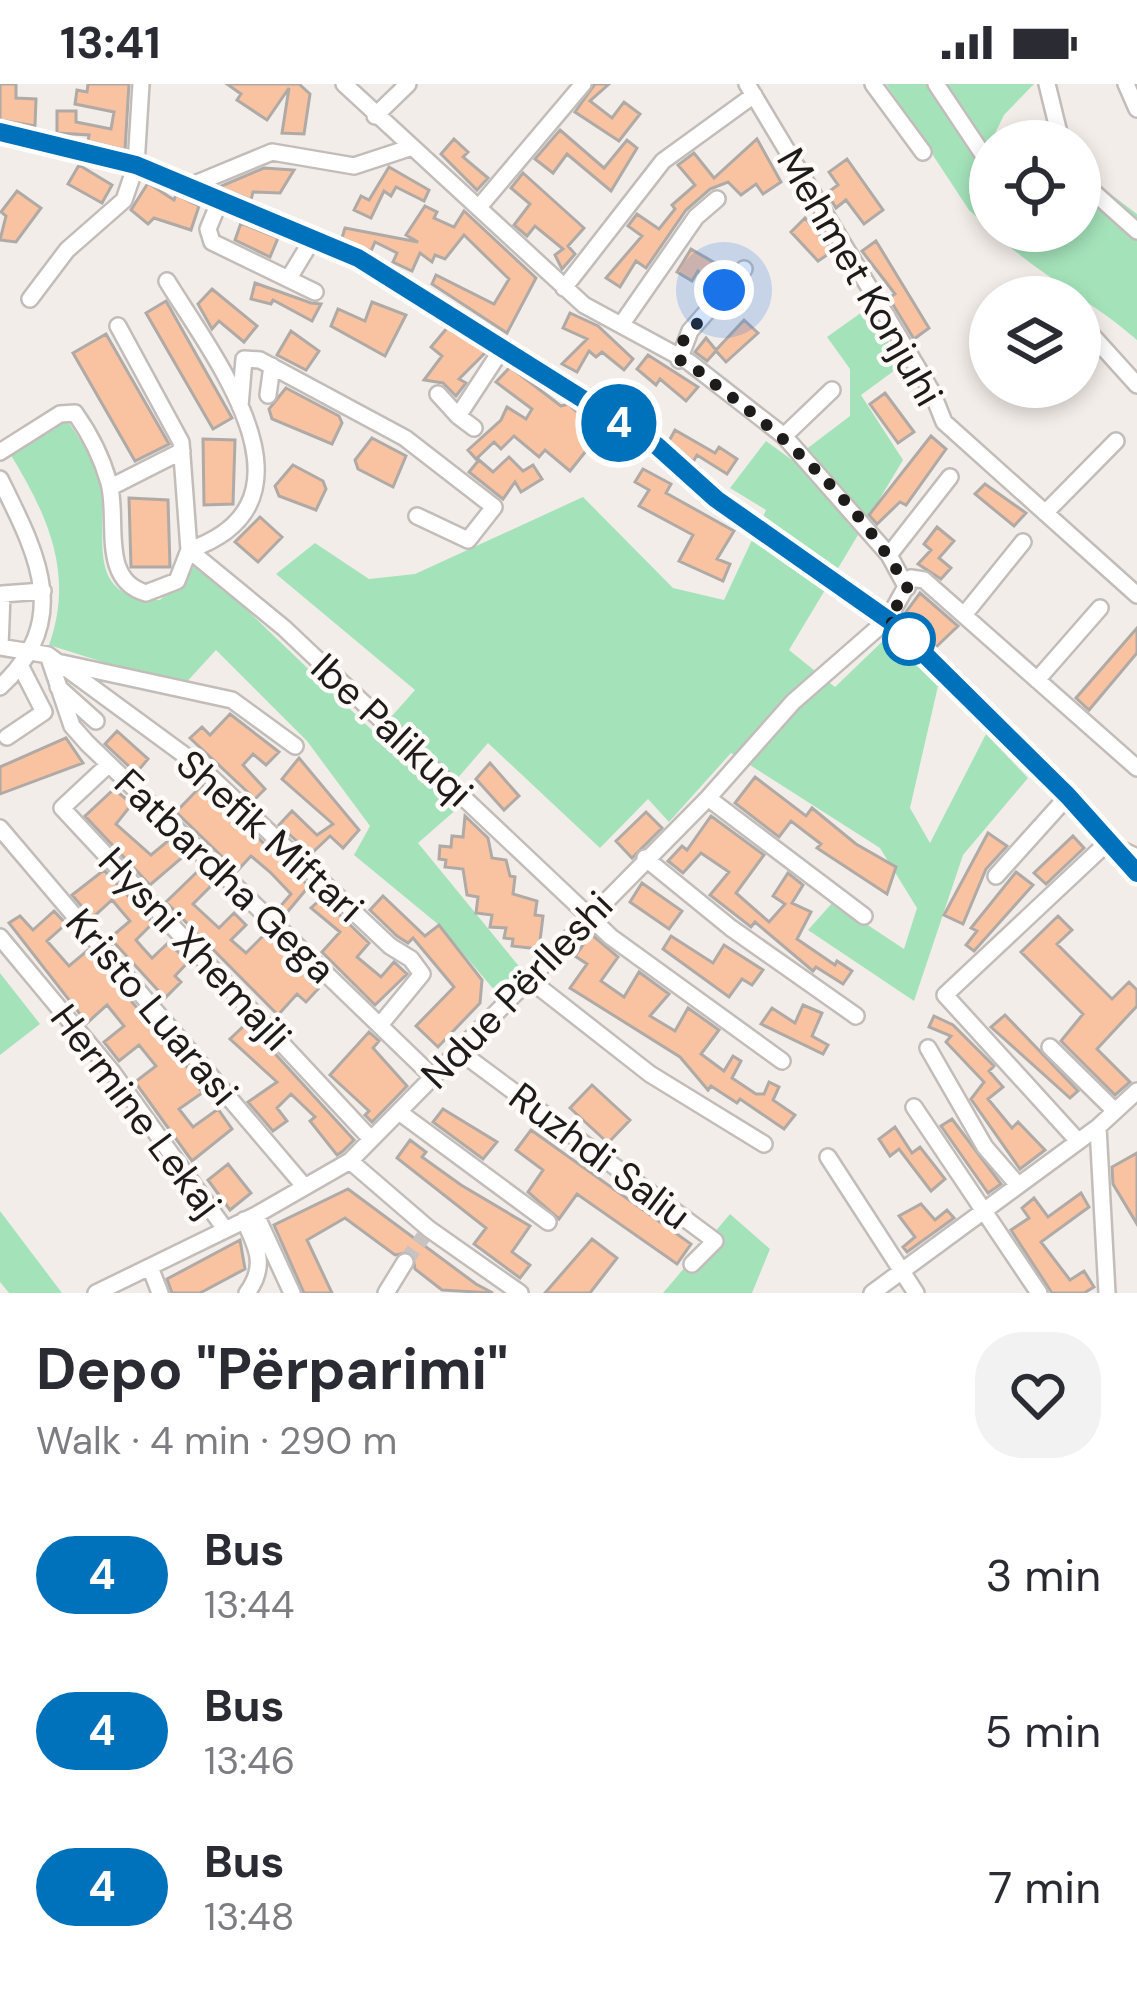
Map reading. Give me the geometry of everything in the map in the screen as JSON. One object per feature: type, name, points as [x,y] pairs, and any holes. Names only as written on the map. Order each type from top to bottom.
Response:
[{"type":"street","points":[[30,298],[67,250],[124,200],[136,165],[141,84]]},
{"type":"street","points":[[344,84],[564,288],[735,394],[784,436],[889,555],[908,589]]},
{"type":"street","points":[[375,116],[408,84]]},
{"type":"street","points":[[479,207],[583,84]]},
{"type":"street","points":[[873,84],[923,152]]},
{"type":"street","points":[[936,84],[969,134]]},
{"type":"street","points":[[1047,84],[1056,120]]},
{"type":"street","points":[[1126,84],[1137,109]]},
{"type":"street","name":"Mehmet Konjuhi","points":[[564,288],[663,161],[750,89],[932,392],[944,422],[1137,596]]},
{"type":"street","points":[[0,132],[136,165],[358,258],[473,328],[500,352],[656,445],[716,499],[888,619],[1068,796],[1137,873]]},
{"type":"street","points":[[184,188],[272,152],[346,166],[409,148]]},
{"type":"street","points":[[621,325],[697,217],[717,199]]},
{"type":"street","points":[[1101,199],[1137,231]]},
{"type":"street","points":[[220,200],[208,236],[220,248],[315,292]]},
{"type":"street","points":[[289,278],[313,240]]},
{"type":"street","points":[[679,360],[690,331],[744,268]]},
{"type":"street","points":[[166,281],[255,432],[250,508],[225,534],[189,550]]},
{"type":"street","points":[[0,452],[70,411],[92,440],[111,487],[116,567],[124,582],[146,593],[168,588],[182,574],[189,550],[182,451],[118,326]]},
{"type":"street","points":[[1101,345],[1137,385]]},
{"type":"street","points":[[458,416],[500,352]]},
{"type":"street","points":[[240,406],[244,359],[272,366],[405,438],[494,507],[468,541],[417,516]]},
{"type":"street","points":[[268,395],[272,366]]},
{"type":"street","points":[[784,436],[832,390]]},
{"type":"street","points":[[438,394],[474,428]]},
{"type":"street","points":[[1046,512],[1116,441]]},
{"type":"street","points":[[111,487],[182,451]]},
{"type":"street","points":[[889,555],[950,477]]},
{"type":"street","points":[[0,479],[31,542],[44,591],[46,655]]},
{"type":"street","points":[[964,615],[1023,542]]},
{"type":"street","name":"Ibe Palikuqi","points":[[189,550],[284,628],[611,938],[782,1061]]},
{"type":"street","points":[[908,589],[908,580],[920,578],[1137,768]]},
{"type":"street","name":"Ndue Përlleshi","points":[[104,1291],[350,1161],[708,798],[793,702],[888,619],[908,589]]},
{"type":"street","points":[[44,591],[2,594],[0,647],[46,655]]},
{"type":"street","points":[[1037,680],[1100,608]]},
{"type":"street","points":[[0,687],[21,667],[46,655]]},
{"type":"street","name":"Fatbardha Gega","points":[[46,655],[72,726],[433,1077]]},
{"type":"street","name":"Shefik Miftari","points":[[46,655],[232,700],[295,746]]},
{"type":"street","name":"Shefik Miftari","points":[[46,655],[198,765],[418,966],[422,974],[380,1025]]},
{"type":"street","points":[[7,737],[44,712],[21,667]]},
{"type":"street","points":[[58,687],[96,721]]},
{"type":"street","name":"Hysni Xhemajli","points":[[108,765],[62,808],[370,1138]]},
{"type":"street","points":[[996,876],[1068,796]]},
{"type":"street","points":[[708,798],[864,916]]},
{"type":"street","name":"Kristo Luarasi","points":[[0,828],[304,1186]]},
{"type":"street","points":[[1107,844],[1137,857]]},
{"type":"street","points":[[1078,1142],[945,995],[1107,844]]},
{"type":"street","points":[[645,858],[730,928],[856,1016]]},
{"type":"street","name":"Hermine Lekaj","points":[[0,938],[113,1073],[225,1228]]},
{"type":"street","points":[[530,980],[650,1074],[764,1144]]},
{"type":"street","points":[[1050,1047],[1115,1111]]},
{"type":"street","points":[[928,1048],[985,1147],[1018,1185]]},
{"type":"street","name":"Ruzhdi Saliu","points":[[459,1051],[715,1241],[692,1264]]},
{"type":"street","points":[[872,1293],[1098,1127],[1137,1091]]},
{"type":"street","points":[[914,1107],[1039,1293]]},
{"type":"street","points":[[399,1112],[548,1222]]},
{"type":"street","points":[[1098,1127],[1102,1292]]},
{"type":"street","points":[[828,1157],[916,1293]]},
{"type":"street","points":[[350,1161],[429,1229],[520,1293]]},
{"type":"street","points":[[247,1293],[256,1280],[261,1254],[250,1217]]},
{"type":"street","points":[[250,1217],[292,1293]]},
{"type":"street","points":[[386,1293],[405,1262]]},
{"type":"street","points":[[149,1267],[160,1293]]},
{"type":"green space","points":[[886,84],[1034,84],[1002,120],[969,120],[969,210]]},
{"type":"green space","points":[[1101,187],[1137,214],[1137,340],[1101,312],[1101,276],[1049,276],[1017,252],[1101,252]]},
{"type":"green space","points":[[869,307],[902,365],[861,395],[903,460],[789,650],[835,687],[887,637],[938,686],[910,808],[930,843],[986,734],[1028,778],[963,855],[914,1001],[808,930],[833,902],[904,949],[917,908],[880,848],[731,753],[669,822],[648,799],[600,848],[488,743],[444,794],[458,808],[418,843],[522,970],[501,998],[439,925],[354,855],[370,826],[307,741],[216,650],[182,687],[49,645],[56,619],[58,569],[45,521],[9,452],[64,415],[98,473],[104,560],[118,588],[135,597],[160,600],[198,563],[376,734],[415,690],[276,574],[315,543],[369,579],[415,574],[583,497],[673,588],[724,600],[766,510],[730,488],[766,441],[792,460],[850,416],[850,369],[827,337]]},
{"type":"green space","points":[[0,973],[40,1024],[0,1055]]},
{"type":"green space","points":[[0,1211],[62,1293],[9,1293],[0,1282]]},
{"type":"green space","points":[[730,1214],[770,1249],[752,1293],[663,1293]]},
{"type":"building","points":[[0,84],[16,84],[16,98],[36,99],[35,126],[0,120]]},
{"type":"building","points":[[88,84],[129,84],[125,150],[88,141],[89,135],[57,133],[57,111],[76,111],[76,122],[111,129],[114,112],[75,104],[77,90],[87,92]]},
{"type":"building","points":[[227,84],[299,84],[310,94],[304,134],[282,133],[289,88],[267,120],[237,100],[241,94]]},
{"type":"building","points":[[595,84],[609,84],[590,101],[612,118],[624,102],[640,114],[619,141],[575,112]]},
{"type":"building","points":[[560,130],[604,168],[627,140],[637,148],[611,191],[567,154],[553,173],[535,159]]},
{"type":"building","points":[[454,139],[468,152],[463,157],[488,178],[477,190],[441,154]]},
{"type":"building","points":[[757,139],[781,182],[763,194],[756,184],[741,195],[728,182],[710,189],[686,210],[646,268],[636,261],[620,287],[606,278],[642,236],[628,226],[637,214],[659,229],[675,209],[672,205],[695,185],[678,165],[694,153],[714,178]]},
{"type":"building","points":[[847,159],[883,210],[864,224],[846,200],[836,208],[827,193],[838,185],[829,172]]},
{"type":"building","points":[[79,165],[112,185],[102,203],[68,184]]},
{"type":"building","points":[[389,167],[429,190],[424,201],[396,187],[391,196],[384,191],[371,218],[354,210],[361,196],[369,200]]},
{"type":"building","points":[[264,168],[294,170],[280,193],[253,192],[251,200],[219,187]]},
{"type":"building","points":[[523,173],[584,228],[568,246],[575,254],[562,269],[555,255],[563,249],[535,226],[527,236],[514,225],[530,204],[511,188]]},
{"type":"building","points":[[148,183],[174,200],[176,195],[199,206],[191,230],[154,218],[148,224],[131,210]]},
{"type":"building","points":[[17,191],[41,208],[16,242],[0,240],[6,216],[1,212]]},
{"type":"building","points":[[425,206],[437,212],[434,218],[454,227],[464,211],[536,278],[507,333],[432,284],[436,275],[494,304],[509,279],[464,235],[445,259],[435,255],[432,262],[420,253],[412,271],[393,262],[397,253],[375,242],[371,251],[342,238],[345,228],[418,242],[406,235]]},
{"type":"building","points":[[805,218],[833,251],[818,261],[791,232]]},
{"type":"building","points":[[241,223],[278,238],[270,257],[235,240]]},
{"type":"building","points":[[876,241],[929,328],[914,339],[889,298],[895,294],[862,251]]},
{"type":"building","points":[[691,249],[727,270],[713,286],[698,271],[692,281],[677,272]]},
{"type":"building","points":[[255,283],[321,304],[312,321],[273,300],[271,304],[251,299]]},
{"type":"building","points":[[212,289],[257,326],[244,342],[219,321],[212,329],[198,304]]},
{"type":"building","points":[[166,301],[232,418],[213,429],[146,313]]},
{"type":"building","points":[[372,302],[406,315],[385,356],[331,326],[338,309],[365,321]]},
{"type":"building","points":[[570,313],[598,326],[633,359],[624,370],[602,352],[596,357],[589,351],[577,372],[562,364],[587,339],[563,328]]},
{"type":"building","points":[[744,320],[758,333],[726,362],[716,351],[707,361],[695,352],[706,338],[716,350]]},
{"type":"building","points":[[447,328],[486,352],[459,379],[466,383],[456,396],[443,383],[424,380],[442,356],[431,347]]},
{"type":"building","points":[[291,331],[319,351],[306,370],[277,355]]},
{"type":"building","points":[[106,334],[169,444],[135,461],[73,353]]},
{"type":"building","points":[[648,355],[698,387],[686,401],[660,379],[656,385],[637,369]]},
{"type":"building","points":[[510,367],[561,406],[568,404],[605,437],[609,433],[623,444],[613,457],[594,441],[570,471],[545,450],[539,457],[514,436],[501,449],[494,442],[476,459],[468,450],[501,420],[507,407],[526,419],[532,409],[496,382]]},
{"type":"building","points":[[286,388],[339,416],[342,423],[332,444],[272,419],[269,409]]},
{"type":"building","points":[[885,393],[914,432],[898,443],[870,404]]},
{"type":"building","points":[[675,430],[715,453],[719,447],[737,459],[727,474],[697,455],[693,462],[669,441]]},
{"type":"building","points":[[931,436],[946,449],[906,505],[900,502],[877,524],[869,515]]},
{"type":"building","points":[[372,438],[406,456],[393,487],[358,469],[355,460]]},
{"type":"building","points":[[203,439],[235,440],[233,504],[204,505]]},
{"type":"building","points":[[509,457],[523,471],[533,465],[542,479],[521,492],[515,482],[503,499],[469,472],[479,460],[493,472]]},
{"type":"building","points":[[293,465],[323,481],[326,489],[316,510],[279,496],[275,486]]},
{"type":"building","points":[[643,469],[671,484],[666,493],[734,531],[717,559],[730,564],[723,581],[679,561],[693,535],[639,506],[649,490],[635,482]]},
{"type":"building","points":[[985,484],[1026,513],[1014,526],[975,494]]},
{"type":"building","points":[[129,498],[168,500],[170,567],[131,567]]},
{"type":"building","points":[[260,517],[282,537],[258,562],[235,542]]},
{"type":"building","points":[[937,527],[954,541],[939,558],[951,568],[941,579],[918,564],[931,550],[924,544]]},
{"type":"building","points":[[920,593],[958,626],[935,648],[903,616]]},
{"type":"building","points":[[1137,628],[1137,653],[1089,710],[1076,698]]},
{"type":"building","points":[[230,714],[279,752],[266,765],[253,754],[243,765],[265,789],[255,799],[190,738],[202,727],[210,735]]},
{"type":"building","points":[[117,731],[148,759],[136,773],[105,744]]},
{"type":"building","points":[[66,738],[83,763],[0,794],[0,767]]},
{"type":"building","points":[[299,758],[359,830],[343,848],[330,836],[311,854],[279,825],[292,811],[317,835],[333,824],[282,779]]},
{"type":"building","points":[[490,763],[519,796],[504,810],[476,779]]},
{"type":"building","points":[[755,777],[806,816],[812,808],[856,844],[896,867],[887,894],[817,848],[821,844],[791,821],[779,837],[735,803]]},
{"type":"building","points":[[202,785],[309,886],[284,916],[277,910],[291,894],[270,872],[251,856],[237,871],[176,812]]},
{"type":"building","points":[[114,789],[132,804],[116,824],[151,855],[169,840],[184,856],[150,885],[85,816]]},
{"type":"building","points":[[646,812],[662,828],[632,858],[616,841]]},
{"type":"building","points":[[465,816],[488,838],[492,858],[506,860],[510,876],[515,877],[513,894],[537,901],[535,915],[543,916],[539,949],[512,946],[513,939],[504,938],[506,928],[490,927],[492,915],[476,913],[478,897],[467,895],[463,869],[445,867],[446,860],[439,859],[440,846],[451,847],[452,836],[463,837]]},
{"type":"building","points":[[711,816],[764,855],[736,893],[769,922],[785,904],[773,896],[788,873],[803,885],[792,903],[811,912],[797,939],[852,971],[843,984],[816,967],[813,971],[755,922],[751,927],[710,895],[729,872],[701,853],[683,873],[668,861],[682,846],[687,850]]},
{"type":"building","points":[[988,833],[1007,846],[986,869],[963,924],[944,915]]},
{"type":"building","points":[[1073,836],[1084,848],[1046,884],[1034,873]]},
{"type":"building","points":[[104,870],[153,923],[136,940],[152,958],[168,943],[189,961],[175,976],[181,982],[165,998],[110,938],[130,921],[112,900],[92,918],[72,895]]},
{"type":"building","points":[[198,871],[212,885],[193,904],[219,928],[234,913],[246,925],[231,940],[246,953],[266,933],[318,989],[306,1002],[297,994],[278,1015],[166,902]]},
{"type":"building","points":[[1016,872],[1033,885],[974,951],[966,945],[977,931],[971,928]]},
{"type":"building","points":[[642,883],[682,911],[669,929],[630,902]]},
{"type":"building","points":[[383,896],[425,936],[439,925],[482,980],[480,1003],[438,1047],[416,1026],[454,987],[413,938],[408,943],[397,936],[370,910]]},
{"type":"building","points":[[322,898],[369,943],[357,957],[381,977],[394,962],[407,974],[375,1005],[322,952],[340,932],[311,908]]},
{"type":"building","points":[[54,911],[66,924],[47,941],[69,966],[88,950],[194,1075],[202,1093],[179,1109],[193,1127],[218,1109],[232,1129],[192,1161],[135,1082],[156,1066],[139,1045],[119,1061],[104,1042],[124,1026],[107,1005],[87,1023],[9,923],[20,916],[33,930]]},
{"type":"building","points":[[1058,916],[1072,930],[1057,944],[1112,999],[1129,982],[1137,990],[1137,1006],[1097,1049],[1130,1082],[1115,1095],[1061,1041],[1083,1014],[1021,952]]},
{"type":"building","points":[[591,934],[618,957],[601,981],[624,997],[639,972],[669,994],[650,1016],[675,1031],[688,1008],[719,1030],[701,1054],[724,1071],[733,1056],[741,1061],[732,1078],[756,1094],[764,1094],[769,1082],[779,1087],[773,1100],[795,1115],[784,1129],[740,1099],[737,1103],[711,1086],[708,1090],[680,1057],[570,988],[587,964],[575,956]]},
{"type":"building","points":[[671,936],[713,963],[724,945],[763,970],[752,985],[742,979],[729,997],[663,949]]},
{"type":"building","points":[[803,1005],[822,1013],[812,1036],[828,1045],[823,1054],[761,1024],[772,1008],[795,1023]]},
{"type":"building","points":[[1005,1015],[1078,1091],[1070,1098],[991,1027]]},
{"type":"building","points":[[934,1016],[953,1025],[994,1066],[989,1071],[1003,1087],[988,1099],[1012,1128],[1018,1122],[1045,1150],[1020,1169],[971,1099],[984,1082],[946,1042],[951,1036],[929,1027]]},
{"type":"building","points":[[247,1023],[354,1140],[343,1151],[337,1155],[310,1121],[315,1117],[291,1094],[277,1108],[287,1121],[273,1131],[248,1102],[277,1082],[230,1039]]},
{"type":"building","points":[[369,1032],[379,1041],[373,1048],[407,1086],[372,1122],[365,1115],[369,1111],[330,1075]]},
{"type":"building","points":[[592,1085],[630,1120],[608,1143],[570,1108]]},
{"type":"building","points":[[443,1109],[497,1142],[483,1159],[433,1122]]},
{"type":"building","points":[[952,1119],[1001,1184],[988,1193],[941,1126]]},
{"type":"building","points":[[895,1127],[912,1153],[920,1147],[945,1179],[931,1191],[899,1149],[890,1156],[879,1139]]},
{"type":"building","points":[[531,1130],[691,1244],[677,1264],[577,1194],[559,1219],[528,1192],[543,1170],[516,1150]]},
{"type":"building","points":[[410,1140],[426,1152],[422,1157],[461,1185],[530,1226],[512,1252],[530,1265],[520,1278],[474,1244],[486,1228],[397,1158]]},
{"type":"building","points":[[1137,1153],[1137,1224],[1113,1184],[1112,1167]]},
{"type":"building","points":[[228,1164],[251,1193],[230,1210],[208,1180]]},
{"type":"building","points":[[348,1189],[493,1293],[442,1290],[415,1269],[412,1252],[395,1255],[345,1218],[307,1240],[332,1293],[304,1293],[274,1225]]},
{"type":"building","points":[[1081,1193],[1089,1207],[1041,1242],[1070,1280],[1084,1271],[1094,1287],[1084,1293],[1052,1293],[1011,1230],[1029,1218],[1022,1208],[1034,1198],[1048,1217]]},
{"type":"building","points":[[921,1204],[935,1220],[947,1210],[954,1218],[907,1252],[903,1247],[915,1237],[899,1216]]},
{"type":"building","points":[[592,1239],[617,1258],[590,1293],[545,1293]]},
{"type":"building","points":[[240,1240],[245,1269],[200,1293],[172,1293],[167,1279]]},
{"type":"tunnel","points":[[405,1262],[429,1229]]},
{"type":"bus line","name":"4","points":[[0,132],[136,165],[358,258],[473,328],[500,352],[656,445],[716,499],[894,624],[1068,796],[1137,873]]},
{"type":"route","points":[[724,290],[683,341],[679,360],[735,394],[784,436],[889,555],[908,589],[888,619],[923,653],[909,639]]}]
